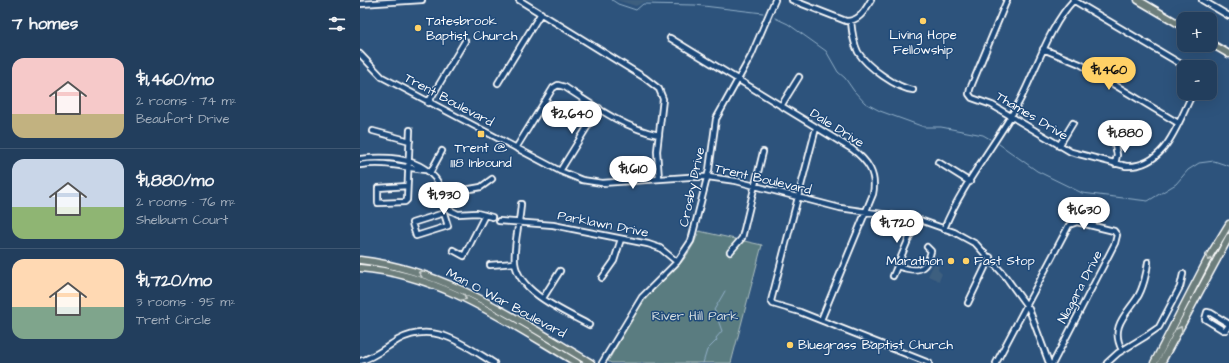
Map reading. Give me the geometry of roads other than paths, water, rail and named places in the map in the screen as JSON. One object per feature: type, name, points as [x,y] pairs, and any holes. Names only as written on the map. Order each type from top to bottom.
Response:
[{"type":"main road","points":[[1138,0],[1177,23]]},
{"type":"main road","points":[[1217,47],[1229,54]]},
{"type":"main road","points":[[1154,363],[1210,255],[1229,224]]},
{"type":"main road","points":[[1161,363],[1229,237]]},
{"type":"main road","name":"Man O War Boulevard","points":[[360,260],[409,270],[453,285],[494,306],[591,363]]},
{"type":"main road","name":"Man O War Boulevard","points":[[360,268],[407,276],[454,293],[577,363]]},
{"type":"street","points":[[360,4],[422,0]]},
{"type":"street","points":[[519,0],[654,84],[659,89],[663,99],[659,135],[658,179]]},
{"type":"street","name":"Crosby Drive","points":[[602,363],[642,297],[677,262],[685,251],[692,237],[708,177],[716,119],[751,56],[775,0]]},
{"type":"street","points":[[792,0],[842,20],[850,21],[860,17],[872,0]]},
{"type":"street","name":"Thames Drive","points":[[1007,0],[969,92],[972,98],[988,102],[1059,146],[1080,156],[1115,164],[1135,166],[1153,160],[1166,147],[1190,100]]},
{"type":"street","points":[[944,229],[954,207],[1011,116],[1024,92],[1043,49],[1073,0],[1177,62]]},
{"type":"street","points":[[1202,0],[1229,16]]},
{"type":"street","points":[[498,83],[541,14]]},
{"type":"street","points":[[850,21],[856,46],[866,61],[900,87],[913,90]]},
{"type":"street","name":"Dale Drive","points":[[670,38],[852,149],[868,164],[873,174],[875,186],[867,212],[821,320]]},
{"type":"street","points":[[428,103],[466,41]]},
{"type":"street","points":[[1043,49],[1080,64],[1178,123]]},
{"type":"street","name":"Trent Boulevard","points":[[360,54],[382,77],[428,103],[560,171],[582,180],[602,183],[708,177],[736,181],[840,208],[917,219],[944,229],[976,244],[990,257],[1026,305],[1035,321],[1049,363]]},
{"type":"street","points":[[781,106],[799,77]]},
{"type":"street","points":[[516,148],[556,86],[565,86],[634,128],[659,135]]},
{"type":"street","points":[[560,171],[599,108]]},
{"type":"street","points":[[1059,146],[1073,122]]},
{"type":"street","points":[[816,128],[772,301],[773,304],[821,320],[929,363]]},
{"type":"street","points":[[407,186],[378,188],[378,203],[404,202],[407,200],[410,130]]},
{"type":"street","points":[[373,131],[410,141]]},
{"type":"street","points":[[1115,144],[1117,154],[1115,164]]},
{"type":"street","points":[[428,171],[442,151]]},
{"type":"street","points":[[730,252],[742,238],[763,152]]},
{"type":"street","points":[[360,159],[380,158],[408,163],[428,171],[435,178],[448,209],[458,214],[478,213],[492,217]]},
{"type":"street","points":[[360,165],[380,162],[408,163]]},
{"type":"street","points":[[938,162],[970,182]]},
{"type":"street","points":[[442,194],[481,187],[492,179]]},
{"type":"street","points":[[521,204],[515,263],[517,271],[524,283],[543,298],[589,325]]},
{"type":"street","points":[[444,213],[448,226],[416,236],[412,224],[444,213],[448,209]]},
{"type":"street","points":[[453,250],[464,256],[485,214]]},
{"type":"street","points":[[893,276],[917,219]]},
{"type":"street","name":"Parklawn Drive","points":[[499,221],[553,225],[654,246],[666,252],[677,262]]},
{"type":"street","name":"Niagara Drive","points":[[996,363],[1072,222],[1111,229],[1116,232],[1117,238],[1115,244],[1053,363]]},
{"type":"street","points":[[602,278],[614,261],[621,239]]},
{"type":"street","points":[[897,266],[909,270],[921,269],[925,266],[930,255],[931,251],[927,247]]},
{"type":"street","points":[[968,303],[990,257]]},
{"type":"street","points":[[1122,350],[1116,339],[1116,331],[1132,302],[1137,298],[1148,262]]},
{"type":"street","points":[[490,265],[515,263]]},
{"type":"street","points":[[543,298],[560,271]]},
{"type":"street","points":[[1107,363],[1122,350],[1146,336],[1161,324],[1180,287],[1183,274]]},
{"type":"street","points":[[1207,312],[1211,313],[1229,324],[1226,330],[1223,330],[1205,319],[1207,312]]},
{"type":"street","points":[[360,360],[408,335],[430,332],[454,339],[485,361],[494,363]]},
{"type":"waterway","points":[[612,0],[618,4],[636,10],[643,4],[695,5],[763,13]]},
{"type":"waterway","points":[[775,18],[788,24],[826,51],[838,72],[845,78],[865,103],[880,111],[924,127],[941,127],[983,135],[990,139]]},
{"type":"waterway","points":[[999,144],[1037,171],[1082,193],[1148,201],[1176,184],[1188,170],[1199,163],[1214,161],[1229,166]]},
{"type":"waterway","points":[[703,363],[707,350],[717,340],[716,338],[722,331],[718,320],[719,316],[714,310],[725,291]]},
{"type":"place","name":"Living Hope Fellowship","points":[[923,21]]},
{"type":"place","name":"Tatesbrook Baptist Church","points":[[418,28]]},
{"type":"place","name":"Trent @ 1118 Inbound","points":[[481,134]]},
{"type":"place","name":"Marathon","points":[[951,261]]},
{"type":"place","name":"Fast Stop","points":[[966,261]]},
{"type":"place","name":"Bluegrass Baptist Church","points":[[790,345]]},
{"type":"park label","name":"River Hill Park","points":[[695,316]]}]
